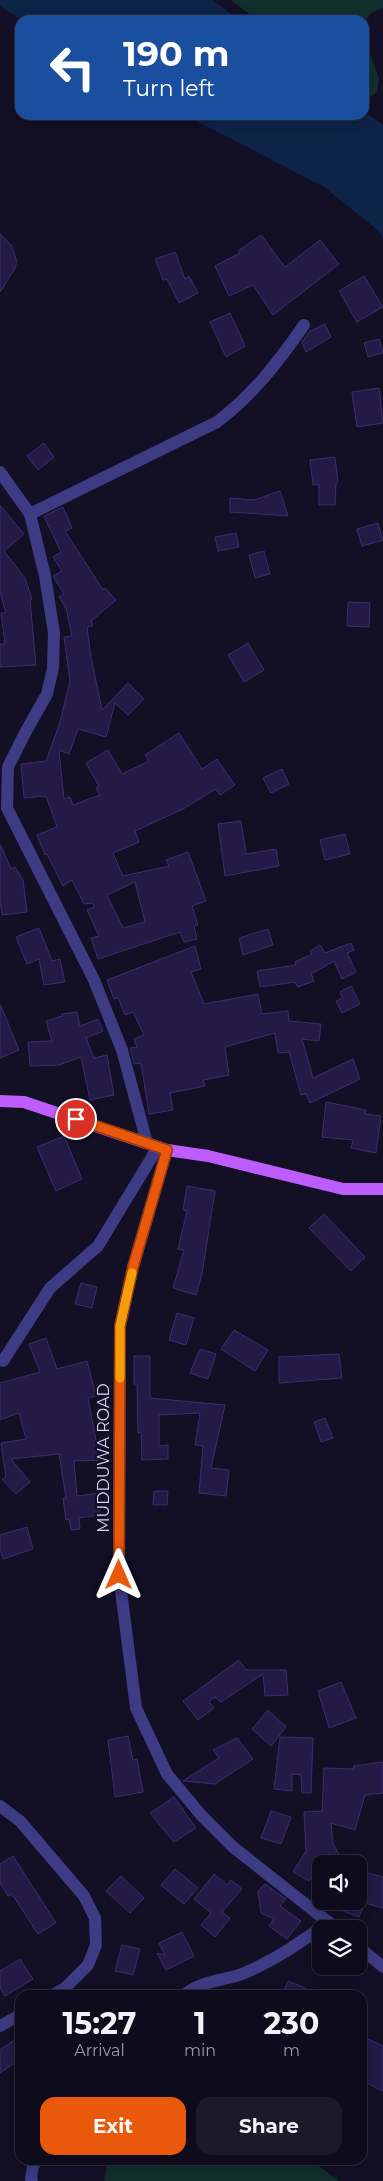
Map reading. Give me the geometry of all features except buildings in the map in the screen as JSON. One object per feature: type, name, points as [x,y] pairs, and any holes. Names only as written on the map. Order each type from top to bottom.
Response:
[{"type":"main road","points":[[0,1101],[24,1102],[157,1146],[208,1156],[343,1189],[383,1189]]},
{"type":"street","points":[[30,514],[217,422],[239,406],[262,382],[304,325]]},
{"type":"street","points":[[0,472],[30,514],[45,576],[54,634],[53,668],[47,694],[4,766],[7,808],[94,980],[157,1146],[98,1246],[50,1288],[3,1360]]},
{"type":"street","name":"MUDDUWA ROAD","points":[[157,1146],[120,1326],[119,1575],[136,1708],[167,1774],[201,1815],[233,1846],[326,1920]]},
{"type":"street","points":[[0,1806],[20,1820],[84,1896],[95,1918],[96,1945],[88,1965],[62,1990]]},
{"type":"street","points":[[190,1990],[241,1974],[280,1956],[312,1938]]},
{"type":"street","points":[[367,1954],[383,1967]]},
{"type":"street","points":[[0,2026],[15,2017]]},
{"type":"street","points":[[32,2181],[34,2165]]},
{"type":"green space","points":[[231,0],[383,0],[383,8],[372,12],[369,16],[250,15]]},
{"type":"green space","points":[[369,50],[379,79],[377,92],[370,97]]},
{"type":"green space","points":[[107,2165],[318,2165],[339,2181],[104,2181]]},
{"type":"water","points":[[0,0],[212,0],[233,15],[15,16],[0,6]]},
{"type":"water","points":[[369,115],[383,125],[383,239],[380,232],[324,187],[195,120],[369,120]]},
{"type":"slow traffic","points":[[120,1378],[120,1326],[132,1273]]},
{"type":"route","points":[[76,1119],[167,1150],[133,1267],[120,1326],[119,1575]]}]
